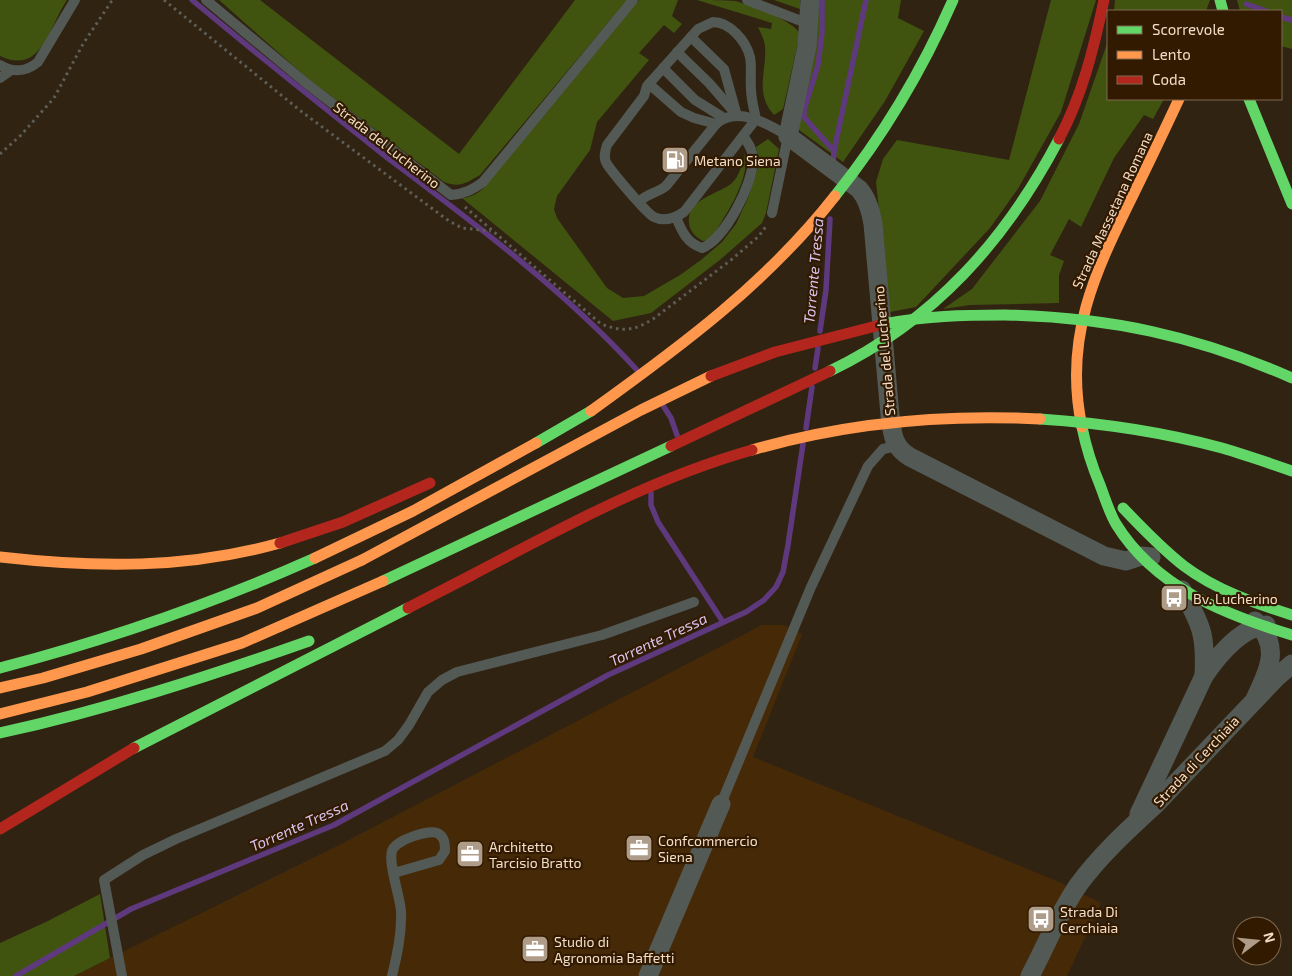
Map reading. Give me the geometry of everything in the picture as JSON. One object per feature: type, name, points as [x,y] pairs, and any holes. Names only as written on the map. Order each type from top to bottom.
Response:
[{"type":"main road","points":[[0,668],[82,645],[200,605],[320,556],[418,509],[528,449],[588,406],[713,307],[770,257],[843,174],[892,104],[915,64],[944,0]]},
{"type":"main road","points":[[473,464],[588,406],[651,368],[774,266],[850,179],[886,129],[926,58],[954,0]]},
{"type":"main road","points":[[0,714],[87,692],[242,642],[358,593],[868,351],[925,311],[961,278],[1006,226],[1028,194],[1073,109],[1085,78],[1104,0]]},
{"type":"main road","name":"Strada Massetana Romana","points":[[1179,100],[1106,252],[1088,297],[1081,322],[1076,365],[1078,410],[1088,456],[1114,521],[1141,556],[1161,575],[1182,590],[1224,612],[1261,627],[1292,635]]},
{"type":"main road","points":[[1249,100],[1292,204]]},
{"type":"main road","points":[[0,688],[43,678],[150,646],[257,608],[362,560],[638,412],[742,363],[884,324],[928,317],[960,315],[1023,314],[1093,319],[1195,341],[1251,360],[1292,378]]},
{"type":"main road","points":[[0,830],[134,748],[592,512],[711,462],[774,443],[861,426],[966,418],[1013,418],[1093,423],[1215,446],[1292,471]]},
{"type":"main road","points":[[0,558],[72,565],[123,566],[158,565],[212,559],[250,552],[314,532],[439,479]]},
{"type":"main road","name":"Strada Massetana Romana","points":[[1099,483],[1142,529],[1173,558],[1216,585],[1249,600],[1292,615]]},
{"type":"main road","points":[[335,632],[419,602]]},
{"type":"main road","points":[[0,733],[40,725],[139,699],[317,639]]},
{"type":"street","points":[[788,136],[804,64],[810,24],[810,0]]},
{"type":"street","name":"Strada del Lucherino","points":[[788,136],[859,189],[866,199],[873,224],[889,406],[892,434],[896,446]]},
{"type":"street","points":[[896,446],[910,457],[1104,556],[1126,561],[1141,556],[1173,558]]},
{"type":"street","points":[[1141,556],[1144,544],[1142,529]]},
{"type":"street","name":"Strada di Cerchiaia","points":[[1173,558],[1187,579],[1239,609],[1261,627],[1270,644],[1270,664],[1255,699]]},
{"type":"street","name":"Strada di Cerchiaia","points":[[1182,590],[1202,629],[1205,646],[1204,676]]},
{"type":"street","name":"Strada di Cerchiaia","points":[[1136,822],[1204,676],[1218,658],[1240,636],[1251,630],[1282,623],[1292,626]]},
{"type":"street","name":"Strada di Cerchiaia","points":[[1030,976],[1078,885],[1100,859],[1156,804],[1255,699],[1292,664]]},
{"type":"street","points":[[648,976],[721,804]]},
{"type":"lane","points":[[0,78],[10,71],[32,68],[38,62],[75,0]]},
{"type":"lane","name":"Strada del Lucherino","points":[[206,0],[306,83],[450,195],[472,190],[483,182],[633,0]]},
{"type":"lane","points":[[747,0],[810,24]]},
{"type":"lane","points":[[712,22],[720,22],[741,39],[750,58],[751,96],[756,120],[684,212],[676,217],[655,218],[607,164],[605,151],[607,145],[644,96],[649,84],[691,37],[698,29],[705,25],[712,22]]},
{"type":"lane","points":[[691,37],[724,69],[737,116]]},
{"type":"lane","points":[[677,52],[709,83],[737,116]]},
{"type":"lane","points":[[0,65],[10,71]]},
{"type":"lane","points":[[663,68],[695,100],[720,121]]},
{"type":"lane","points":[[649,84],[681,112],[694,118],[720,121],[737,116],[756,120],[788,136],[772,213]]},
{"type":"lane","points":[[639,202],[644,196],[666,186],[720,121]]},
{"type":"lane","points":[[676,217],[684,234],[695,246],[702,248],[709,246],[717,239],[741,200],[752,168],[752,152],[744,137]]},
{"type":"lane","points":[[721,804],[811,587],[868,466],[883,449],[896,446]]},
{"type":"lane","points":[[122,976],[104,880],[143,855],[176,839],[386,751],[398,740],[409,725],[428,692],[442,680],[457,672],[602,636],[694,602]]},
{"type":"lane","points":[[392,976],[401,923],[401,910],[391,859],[392,849],[400,841],[431,831],[438,832],[442,837],[445,851],[439,860],[394,873]]},
{"type":"path","points":[[0,154],[21,135],[54,98],[83,44],[114,0]]},
{"type":"path","points":[[164,0],[302,112],[448,221],[462,228],[492,231]]},
{"type":"path","points":[[450,195],[601,324],[614,330],[627,330],[647,323],[731,260],[759,236],[772,213]]},
{"type":"shaded area","points":[[762,625],[784,625],[802,634],[753,757],[1057,881],[1101,903],[1067,976],[74,976],[339,845]]},
{"type":"green space","points":[[0,0],[67,0],[49,34],[35,54],[26,59],[14,60],[0,56]]},
{"type":"green space","points":[[219,0],[260,0],[459,154],[575,0],[627,0],[480,175],[467,182],[454,185],[444,182],[305,76]]},
{"type":"green space","points":[[639,0],[678,0],[672,16],[682,24],[674,33],[664,25],[639,53],[649,60],[597,122],[590,150],[557,196],[554,209],[557,218],[607,288],[623,298],[644,296],[701,260],[722,242],[736,224],[748,198],[758,167],[759,158],[756,147],[768,139],[779,149],[766,213],[762,223],[721,259],[651,313],[613,321],[462,198],[477,193],[489,182]]},
{"type":"green space","points":[[697,0],[735,1],[742,3],[771,14],[789,24],[800,34],[783,109],[774,115],[764,98],[765,46],[758,27],[771,29],[772,23]]},
{"type":"green space","points":[[774,0],[800,0],[800,9]]},
{"type":"green space","points":[[816,0],[901,0],[898,18],[924,31],[885,101],[843,162],[795,127]]},
{"type":"green space","points":[[1051,0],[1096,0],[1061,112],[1019,187],[990,228],[916,307],[890,312],[876,182],[883,159],[897,140],[1009,160]]},
{"type":"green space","points":[[1115,0],[1210,0],[1206,10],[1114,10]]},
{"type":"green space","points":[[1237,0],[1292,0],[1292,49],[1282,46],[1282,10],[1240,10]]},
{"type":"green space","points":[[1107,44],[1107,100],[1163,100],[1153,119],[1144,115],[1114,158],[1081,227],[1069,219],[1050,255],[1064,261],[1059,275],[1059,303],[970,305],[943,309],[972,289],[1040,201],[1079,124]]},
{"type":"green space","points":[[745,154],[744,175],[736,196],[713,236],[703,241],[691,229],[689,215],[693,208],[704,198],[726,187],[735,180]]},
{"type":"green space","points":[[100,894],[110,958],[74,976],[0,976],[0,943]]},
{"type":"waterway","points":[[192,0],[389,159],[518,259],[579,312],[636,369]]},
{"type":"waterway","points":[[822,0],[822,33],[818,65],[804,110],[804,117],[834,151]]},
{"type":"waterway","name":"Torrente Tressa","points":[[833,165],[834,151],[866,0]]},
{"type":"waterway","points":[[1246,4],[1263,10]]},
{"type":"waterway","points":[[1282,17],[1292,20]]},
{"type":"waterway","name":"Torrente Tressa","points":[[820,331],[826,290],[830,219]]},
{"type":"waterway","name":"Torrente Tressa","points":[[815,368],[818,348]]},
{"type":"waterway","name":"Torrente Tressa","points":[[806,428],[812,387]]},
{"type":"waterway","points":[[664,407],[671,418],[677,435]]},
{"type":"waterway","name":"Torrente Tressa","points":[[16,976],[131,909],[334,825],[608,675],[746,612],[764,600],[776,587],[783,572],[803,444]]},
{"type":"waterway","points":[[651,493],[651,505],[658,522],[723,622]]},
{"type":"traffic: fast","points":[[835,196],[869,150],[900,102],[928,52],[953,0]]},
{"type":"traffic: fast","points":[[1220,0],[1223,10]]},
{"type":"traffic: fast","points":[[1249,100],[1292,204]]},
{"type":"traffic: fast","points":[[830,371],[868,351],[902,328],[964,274],[991,244],[1015,211],[1059,139]]},
{"type":"traffic: fast","points":[[884,324],[974,315],[1080,320],[1116,325],[1187,340],[1257,363],[1292,378]]},
{"type":"traffic: fast","points":[[536,443],[591,411]]},
{"type":"traffic: fast","points":[[1040,419],[1109,426],[1177,437],[1222,448],[1292,471]]},
{"type":"traffic: fast","points":[[1082,427],[1092,464],[1116,524],[1132,546],[1150,565],[1171,581],[1216,607],[1241,618],[1292,635]]},
{"type":"traffic: fast","points":[[383,581],[671,446]]},
{"type":"traffic: fast","points":[[1123,508],[1168,553],[1196,575],[1236,595],[1292,615]]},
{"type":"traffic: fast","points":[[0,668],[120,633],[199,605],[315,558]]},
{"type":"traffic: fast","points":[[134,748],[408,608]]},
{"type":"traffic: fast","points":[[0,733],[156,692],[309,641]]},
{"type":"traffic: slow","points":[[1082,427],[1077,395],[1077,364],[1086,306],[1106,251],[1179,100]]},
{"type":"traffic: slow","points":[[591,411],[657,363],[721,312],[781,257],[809,228],[835,196]]},
{"type":"traffic: slow","points":[[362,560],[641,410],[711,376]]},
{"type":"traffic: slow","points":[[752,450],[823,433],[894,422],[967,418],[1040,419]]},
{"type":"traffic: slow","points":[[315,558],[413,511],[536,443]]},
{"type":"traffic: slow","points":[[0,557],[71,563],[141,564],[210,558],[280,543]]},
{"type":"traffic: slow","points":[[0,688],[43,678],[141,649],[257,608],[362,560]]},
{"type":"traffic: slow","points":[[0,714],[87,692],[242,643],[383,581]]},
{"type":"traffic: jam","points":[[1059,139],[1081,89],[1104,0]]},
{"type":"traffic: jam","points":[[711,376],[775,352],[884,324]]},
{"type":"traffic: jam","points":[[671,446],[830,371]]},
{"type":"traffic: jam","points":[[472,575],[574,522],[644,489],[715,461],[752,450]]},
{"type":"traffic: jam","points":[[280,543],[343,522],[430,483]]},
{"type":"traffic: jam","points":[[408,608],[472,575]]},
{"type":"traffic: jam","points":[[0,829],[134,748]]},
{"type":"place","name":"Metano Siena","points":[[675,160]]},
{"type":"place","name":"Bv. Lucherino","points":[[1174,598]]},
{"type":"place","name":"Confcommercio Siena","points":[[639,848]]},
{"type":"place","name":"Architetto Tarcisio Bratto","points":[[470,854]]},
{"type":"place","name":"Strada Di Cerchiaia","points":[[1041,919]]},
{"type":"place","name":"Studio di Agronomia Baffetti","points":[[535,949]]}]
